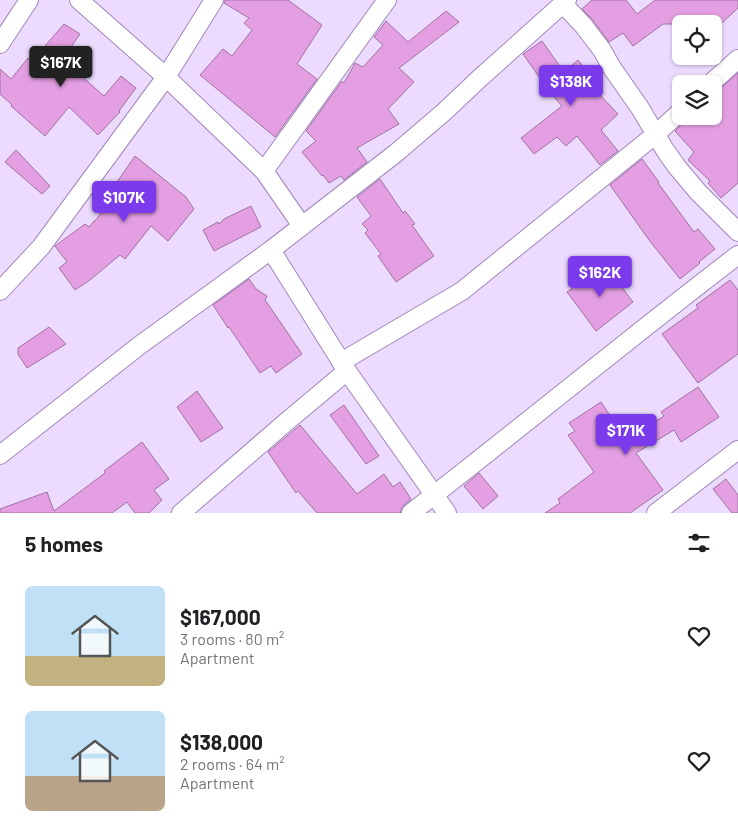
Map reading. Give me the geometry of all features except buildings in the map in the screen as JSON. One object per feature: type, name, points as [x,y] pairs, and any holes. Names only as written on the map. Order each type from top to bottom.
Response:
[{"type":"street","points":[[0,44],[29,0]]},
{"type":"street","points":[[79,0],[166,78],[264,171],[302,226]]},
{"type":"street","points":[[0,291],[41,247],[166,78],[214,0]]},
{"type":"street","points":[[264,171],[387,0]]},
{"type":"street","points":[[0,455],[140,345],[271,250],[396,152],[437,118],[565,2],[602,50],[677,167],[698,192],[738,232]]},
{"type":"street","points":[[720,75],[738,59]]},
{"type":"street","points":[[181,513],[285,423],[344,367],[462,291],[672,119]]},
{"type":"street","points":[[271,250],[344,367],[448,513]]},
{"type":"street","points":[[412,513],[738,255]]},
{"type":"street","points":[[656,513],[738,450]]}]
